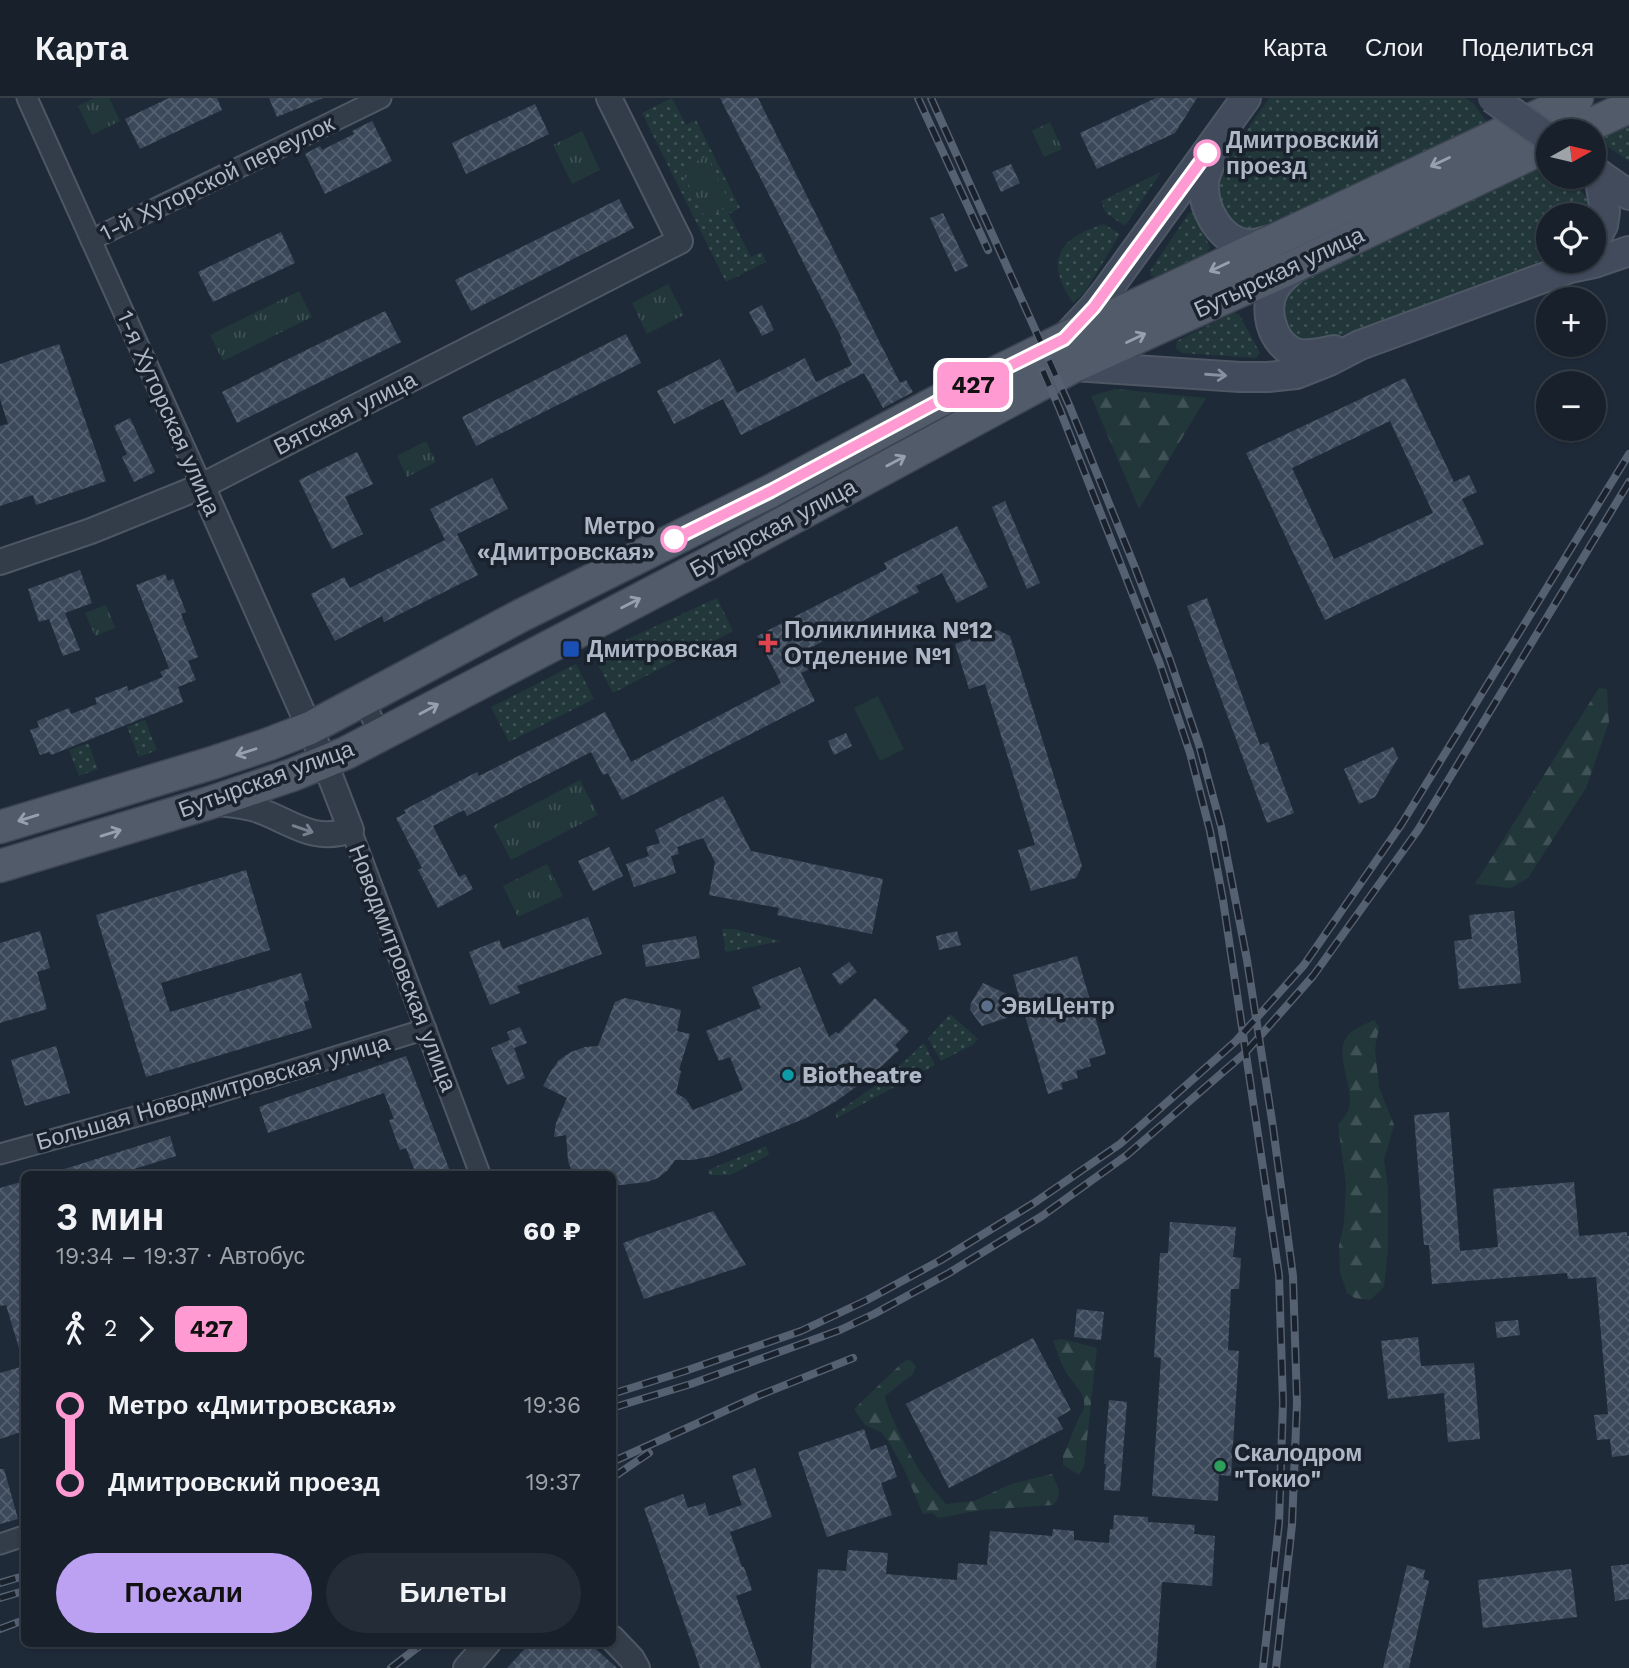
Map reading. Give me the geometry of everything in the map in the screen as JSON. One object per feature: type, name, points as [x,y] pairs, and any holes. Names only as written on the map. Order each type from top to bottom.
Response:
[{"type":"main road","points":[[1246,98],[1077,327],[1069,353],[1268,377],[1296,373],[1329,361],[1360,345],[1549,273]]},
{"type":"main road","points":[[1492,98],[1536,139]]},
{"type":"main road","name":"Бутырская улица","points":[[0,866],[209,803],[325,763],[711,562],[1069,353],[1280,238],[1577,98]]},
{"type":"main road","points":[[1603,119],[1629,107]]},
{"type":"main road","points":[[1222,133],[1204,179],[1205,197],[1211,218],[1233,239],[1246,244],[1280,238]]},
{"type":"main road","name":"Бутырская улица","points":[[0,827],[212,763],[310,727],[522,615],[771,491],[935,403],[1299,264],[1536,148]]},
{"type":"main road","points":[[1606,208],[1613,182]]},
{"type":"main road","points":[[1606,259],[1629,251]]},
{"type":"main road","points":[[1299,264],[1273,290],[1270,320],[1274,333],[1290,351],[1303,355],[1360,345]]},
{"type":"street","name":"1-я Хуторская улица","points":[[27,98],[325,763]]},
{"type":"street","name":"1-й Хуторской переулок","points":[[91,240],[381,98]]},
{"type":"street","name":"Вятская улица","points":[[0,562],[91,531],[202,486],[680,241],[609,98]]},
{"type":"street","points":[[380,691],[371,701],[370,714],[378,725],[384,728],[398,726]]},
{"type":"street","name":"Новодмитровская улица","points":[[325,763],[479,1171]]},
{"type":"street","points":[[209,803],[236,804],[325,836],[351,830]]},
{"type":"street","name":"Большая Новодмитровская улица","points":[[0,1154],[178,1105],[426,1029]]},
{"type":"street","points":[[0,1544],[21,1537]]},
{"type":"street","points":[[616,1642],[632,1658],[637,1668]]},
{"type":"street","points":[[466,1668],[484,1647]]},
{"type":"green space","points":[[94,98],[109,98],[120,121],[92,135],[78,106]]},
{"type":"green space","points":[[672,98],[686,125],[696,120],[740,208],[729,214],[751,257],[762,252],[766,262],[726,282],[642,113]]},
{"type":"green space","points":[[1269,98],[1466,98],[1474,104],[1489,125],[1255,233],[1240,231],[1216,206],[1219,171]]},
{"type":"green space","points":[[1050,122],[1062,149],[1044,157],[1032,131]]},
{"type":"green space","points":[[1629,122],[1629,161],[1606,145],[1606,133]]},
{"type":"green space","points":[[582,131],[600,170],[572,184],[553,145]]},
{"type":"green space","points":[[707,156],[731,205],[705,218],[681,169]]},
{"type":"green space","points":[[1536,166],[1536,189],[1579,189],[1589,203],[1536,203],[1536,263],[1313,346],[1289,338],[1280,297],[1296,281]]},
{"type":"green space","points":[[1161,172],[1125,226],[1106,213],[1101,201]]},
{"type":"green space","points":[[1192,212],[1210,247],[1207,253],[1151,276],[1150,271]]},
{"type":"green space","points":[[1104,224],[1120,234],[1085,292],[1073,303],[1059,276],[1062,250],[1081,233]]},
{"type":"green space","points":[[668,284],[684,315],[647,334],[632,303]]},
{"type":"green space","points":[[299,291],[312,317],[223,361],[210,335]]},
{"type":"green space","points":[[1233,313],[1239,314],[1260,353],[1256,358],[1182,353],[1176,348],[1177,341]]},
{"type":"green space","points":[[1115,389],[1206,398],[1139,509],[1091,396]]},
{"type":"green space","points":[[426,441],[436,462],[407,477],[397,456]]},
{"type":"green space","points":[[717,598],[733,631],[613,693],[593,655]]},
{"type":"green space","points":[[106,605],[115,628],[95,636],[85,613]]},
{"type":"green space","points":[[576,664],[594,699],[509,742],[491,707]]},
{"type":"green space","points":[[1599,688],[1607,689],[1609,722],[1586,788],[1528,878],[1511,888],[1475,884]]},
{"type":"green space","points":[[878,696],[904,749],[880,761],[854,708]]},
{"type":"green space","points":[[145,720],[157,750],[139,757],[127,727]]},
{"type":"green space","points":[[88,743],[98,769],[79,776],[69,750]]},
{"type":"green space","points":[[580,780],[598,815],[511,860],[493,826]]},
{"type":"green space","points":[[547,864],[563,896],[518,917],[503,886]]},
{"type":"green space","points":[[722,929],[734,929],[781,941],[726,952]]},
{"type":"green space","points":[[950,1014],[978,1039],[974,1044],[941,1061],[928,1038]]},
{"type":"green space","points":[[1374,1020],[1379,1027],[1375,1049],[1379,1087],[1394,1125],[1384,1160],[1388,1188],[1388,1249],[1384,1287],[1370,1300],[1355,1298],[1347,1293],[1340,1272],[1339,1246],[1344,1223],[1346,1184],[1338,1125],[1347,1113],[1350,1102],[1343,1061],[1344,1042],[1351,1032]]},
{"type":"green space","points":[[924,1043],[935,1065],[837,1118],[835,1114],[890,1075]]},
{"type":"green space","points":[[766,1146],[769,1155],[730,1175],[709,1175],[708,1170]]},
{"type":"green space","points":[[1061,1339],[1097,1348],[1084,1467],[1079,1475],[1063,1465],[1063,1456],[1084,1409],[1084,1403],[1080,1391],[1064,1369],[1053,1341]]},
{"type":"green space","points":[[909,1359],[916,1366],[913,1374],[885,1396],[886,1400],[913,1459],[946,1504],[974,1501],[1011,1484],[1052,1474],[1059,1493],[1053,1505],[981,1510],[939,1518],[932,1513],[923,1514],[903,1467],[888,1441],[882,1433],[865,1425],[854,1409]]},
{"type":"building","points":[[169,98],[217,98],[222,110],[140,149],[125,119]]},
{"type":"building","points":[[269,98],[323,98],[277,117]]},
{"type":"building","points":[[720,98],[758,98],[900,383],[906,380],[913,392],[883,408],[864,373],[741,435],[723,399],[674,424],[657,391],[720,359],[737,393],[805,358],[816,382],[852,365],[840,340],[842,339]]},
{"type":"building","points":[[1156,98],[1197,98],[1175,133],[1097,169],[1080,133]]},
{"type":"building","points":[[535,104],[549,134],[466,174],[452,143]]},
{"type":"building","points":[[372,121],[392,161],[325,194],[305,154],[320,146],[322,150],[354,134],[352,131]]},
{"type":"building","points":[[1011,164],[1020,183],[1001,192],[992,172]]},
{"type":"building","points":[[619,199],[634,228],[471,311],[455,280]]},
{"type":"building","points":[[943,213],[968,266],[955,272],[930,218]]},
{"type":"building","points":[[281,232],[295,263],[213,302],[198,272]]},
{"type":"building","points":[[762,305],[774,330],[762,336],[749,312]]},
{"type":"building","points":[[385,311],[401,342],[237,423],[222,392]]},
{"type":"building","points":[[626,334],[641,363],[476,446],[462,417]]},
{"type":"building","points":[[59,344],[106,481],[36,505],[33,495],[0,506],[0,426],[8,424],[0,399],[0,364]]},
{"type":"building","points":[[1405,378],[1454,482],[1469,475],[1477,492],[1462,499],[1484,544],[1325,620],[1246,453]],"holes":[[[1390,421],[1433,513],[1334,559],[1292,468]]]},
{"type":"building","points":[[130,418],[155,472],[134,482],[122,457],[127,454],[114,426]]},
{"type":"building","points":[[357,452],[373,484],[345,497],[363,534],[332,549],[299,480]]},
{"type":"building","points":[[492,478],[508,509],[457,534],[478,575],[384,622],[382,616],[335,641],[311,594],[344,577],[350,588],[445,540],[430,509]]},
{"type":"building","points":[[1005,501],[1040,583],[1027,589],[992,507]]},
{"type":"building","points":[[957,526],[988,587],[957,603],[942,573],[916,586],[919,592],[800,653],[808,670],[801,673],[815,701],[622,800],[608,773],[603,775],[591,752],[467,816],[464,810],[433,826],[459,877],[465,874],[473,889],[438,908],[418,870],[422,868],[396,818],[406,813],[404,810],[477,772],[479,776],[605,712],[631,762],[781,683],[757,636],[887,569],[884,563]]},
{"type":"building","points":[[80,570],[92,603],[65,613],[80,650],[63,656],[49,619],[39,622],[28,589]]},
{"type":"building","points":[[165,574],[168,581],[173,579],[186,612],[181,614],[198,657],[188,661],[196,680],[178,687],[183,702],[51,755],[49,752],[40,755],[30,730],[39,727],[37,721],[69,708],[71,714],[97,704],[95,698],[127,686],[128,691],[163,677],[160,672],[169,668],[136,585]]},
{"type":"building","points":[[1207,598],[1260,745],[1268,742],[1294,813],[1267,823],[1187,606]]},
{"type":"building","points":[[998,630],[1010,636],[1082,866],[1076,878],[1031,891],[1018,850],[1035,845],[985,684],[969,689],[955,644]]},
{"type":"building","points":[[846,733],[852,746],[834,755],[828,741]]},
{"type":"building","points":[[1393,747],[1398,758],[1375,797],[1359,804],[1344,769]]},
{"type":"building","points":[[723,796],[751,851],[883,879],[872,934],[777,915],[779,908],[709,895],[715,862],[703,838],[677,847],[679,854],[671,856],[676,873],[634,887],[626,864],[649,856],[646,847],[660,843],[655,830]]},
{"type":"building","points":[[609,847],[623,876],[593,891],[578,861]]},
{"type":"building","points":[[246,870],[270,950],[161,983],[170,1012],[301,973],[309,1000],[304,1002],[312,1028],[146,1077],[96,915]]},
{"type":"building","points":[[1514,911],[1521,983],[1459,989],[1454,941],[1472,939],[1469,915]]},
{"type":"building","points":[[588,917],[602,954],[517,986],[520,993],[490,1005],[469,952],[499,940],[503,949]]},
{"type":"building","points":[[40,931],[50,968],[37,972],[47,1009],[0,1023],[0,943]]},
{"type":"building","points":[[957,931],[961,945],[939,950],[936,936]]},
{"type":"building","points":[[696,936],[700,958],[646,967],[642,945]]},
{"type":"building","points":[[1077,956],[1106,1054],[1089,1059],[1091,1066],[1076,1071],[1078,1078],[1061,1083],[1063,1089],[1048,1094],[1024,1012],[982,1026],[970,1010],[971,1003],[983,983],[1020,1000],[1013,975]]},
{"type":"building","points":[[849,962],[857,972],[840,985],[832,974]]},
{"type":"building","points":[[800,967],[829,1037],[836,1032],[838,1034],[875,998],[909,1031],[895,1045],[899,1050],[871,1076],[835,1102],[806,1118],[712,1156],[675,1160],[658,1178],[647,1182],[616,1186],[616,1171],[572,1171],[568,1161],[566,1135],[554,1137],[556,1123],[567,1098],[543,1086],[559,1060],[571,1052],[598,1046],[615,1002],[625,998],[681,1010],[677,1031],[690,1034],[679,1070],[681,1071],[676,1093],[686,1099],[693,1110],[743,1090],[730,1057],[719,1061],[706,1031],[761,1008],[752,987]]},
{"type":"building","points":[[520,1027],[527,1043],[514,1048],[525,1078],[507,1085],[491,1048],[510,1040],[507,1032]]},
{"type":"building","points":[[56,1046],[70,1093],[25,1106],[11,1060]]},
{"type":"building","points":[[406,1056],[450,1171],[415,1171],[406,1148],[400,1150],[389,1120],[394,1119],[384,1093],[268,1133],[259,1107]]},
{"type":"building","points":[[1449,1112],[1460,1251],[1498,1247],[1493,1189],[1574,1182],[1579,1236],[1627,1232],[1629,1455],[1612,1457],[1610,1439],[1597,1440],[1594,1415],[1608,1414],[1596,1277],[1568,1279],[1567,1273],[1432,1284],[1429,1245],[1424,1245],[1414,1115]]},
{"type":"building","points":[[170,1136],[176,1156],[128,1171],[58,1171]]},
{"type":"building","points":[[21,1182],[21,1355],[6,1305],[0,1306],[0,1188]]},
{"type":"building","points":[[713,1211],[746,1265],[644,1299],[623,1243]]},
{"type":"building","points":[[1170,1222],[1236,1227],[1233,1257],[1241,1258],[1239,1289],[1231,1289],[1228,1350],[1239,1351],[1231,1476],[1219,1475],[1218,1501],[1152,1496],[1161,1358],[1154,1357],[1160,1253],[1168,1253]]},
{"type":"building","points":[[1077,1309],[1104,1312],[1101,1340],[1074,1337]]},
{"type":"building","points":[[1518,1320],[1520,1335],[1497,1338],[1495,1322]]},
{"type":"building","points":[[1418,1337],[1421,1366],[1474,1363],[1480,1439],[1448,1442],[1444,1393],[1388,1399],[1381,1341]]},
{"type":"building","points":[[1033,1338],[1071,1410],[1057,1418],[1063,1429],[949,1488],[906,1404]]},
{"type":"building","points":[[21,1367],[21,1432],[0,1439],[0,1373]]},
{"type":"building","points":[[1109,1400],[1127,1402],[1120,1491],[1104,1490]]},
{"type":"building","points":[[864,1429],[871,1450],[886,1445],[897,1477],[881,1483],[892,1515],[827,1537],[798,1452]]},
{"type":"building","points":[[755,1468],[772,1517],[730,1532],[752,1590],[736,1596],[761,1668],[700,1668],[644,1508],[683,1494],[688,1508],[705,1503],[709,1516],[742,1505],[732,1476]]},
{"type":"building","points":[[0,1469],[4,1469],[18,1519],[0,1524]]},
{"type":"building","points":[[1114,1515],[1148,1517],[1148,1522],[1195,1525],[1194,1534],[1215,1536],[1212,1586],[1162,1582],[1156,1668],[811,1668],[818,1569],[846,1571],[848,1550],[888,1553],[886,1574],[957,1580],[958,1563],[987,1565],[990,1531],[1052,1536],[1053,1529],[1074,1531],[1074,1540],[1109,1543]]},
{"type":"building","points":[[1629,1564],[1629,1599],[1615,1601],[1611,1566]]},
{"type":"building","points":[[1407,1565],[1425,1570],[1423,1579],[1429,1581],[1409,1668],[1383,1668]]},
{"type":"building","points":[[1571,1569],[1577,1617],[1483,1628],[1478,1580]]},
{"type":"building","points":[[526,1647],[593,1647],[617,1668],[507,1668]]},
{"type":"railway","points":[[918,98],[988,250]]},
{"type":"railway","points":[[931,98],[1070,407],[1134,565],[1199,745],[1221,826],[1247,960],[1293,1276],[1297,1403],[1292,1525],[1276,1668]]},
{"type":"railway","points":[[1043,371],[1160,664],[1190,753],[1210,831],[1223,900],[1279,1275],[1283,1403],[1279,1523],[1263,1668]]},
{"type":"railway","points":[[616,1393],[801,1331],[867,1300],[941,1260],[1034,1203],[1120,1144],[1236,1041],[1304,965],[1401,825],[1629,454]]},
{"type":"railway","points":[[616,1407],[691,1384],[840,1330],[949,1273],[1042,1216],[1127,1155],[1245,1053],[1313,976],[1418,830],[1629,482]]},
{"type":"railway","points":[[616,1460],[760,1395],[853,1358]]},
{"type":"railway","points":[[616,1475],[649,1453]]},
{"type":"railway","points":[[0,1583],[21,1577]]},
{"type":"railway","points":[[0,1598],[21,1592]]},
{"type":"railway","points":[[0,1629],[21,1621]]},
{"type":"railway","points":[[391,1668],[418,1647]]},
{"type":"bus line","name":"427","points":[[674,539],[1064,339],[1094,307],[1207,153]]},
{"type":"place","name":"Дмитровский проезд","points":[[1207,153]]},
{"type":"place","name":"Метро «Дмитровская»","points":[[674,539]]},
{"type":"place","name":"Поликлиника №12 Отделение №1","points":[[768,643]]},
{"type":"place","name":"Дмитровская","points":[[571,649]]},
{"type":"place","name":"ЭвиЦентр","points":[[987,1006]]},
{"type":"place","name":"Biotheatre","points":[[788,1075]]},
{"type":"place","name":"Скалодром \"Токио\"","points":[[1220,1466]]}]
